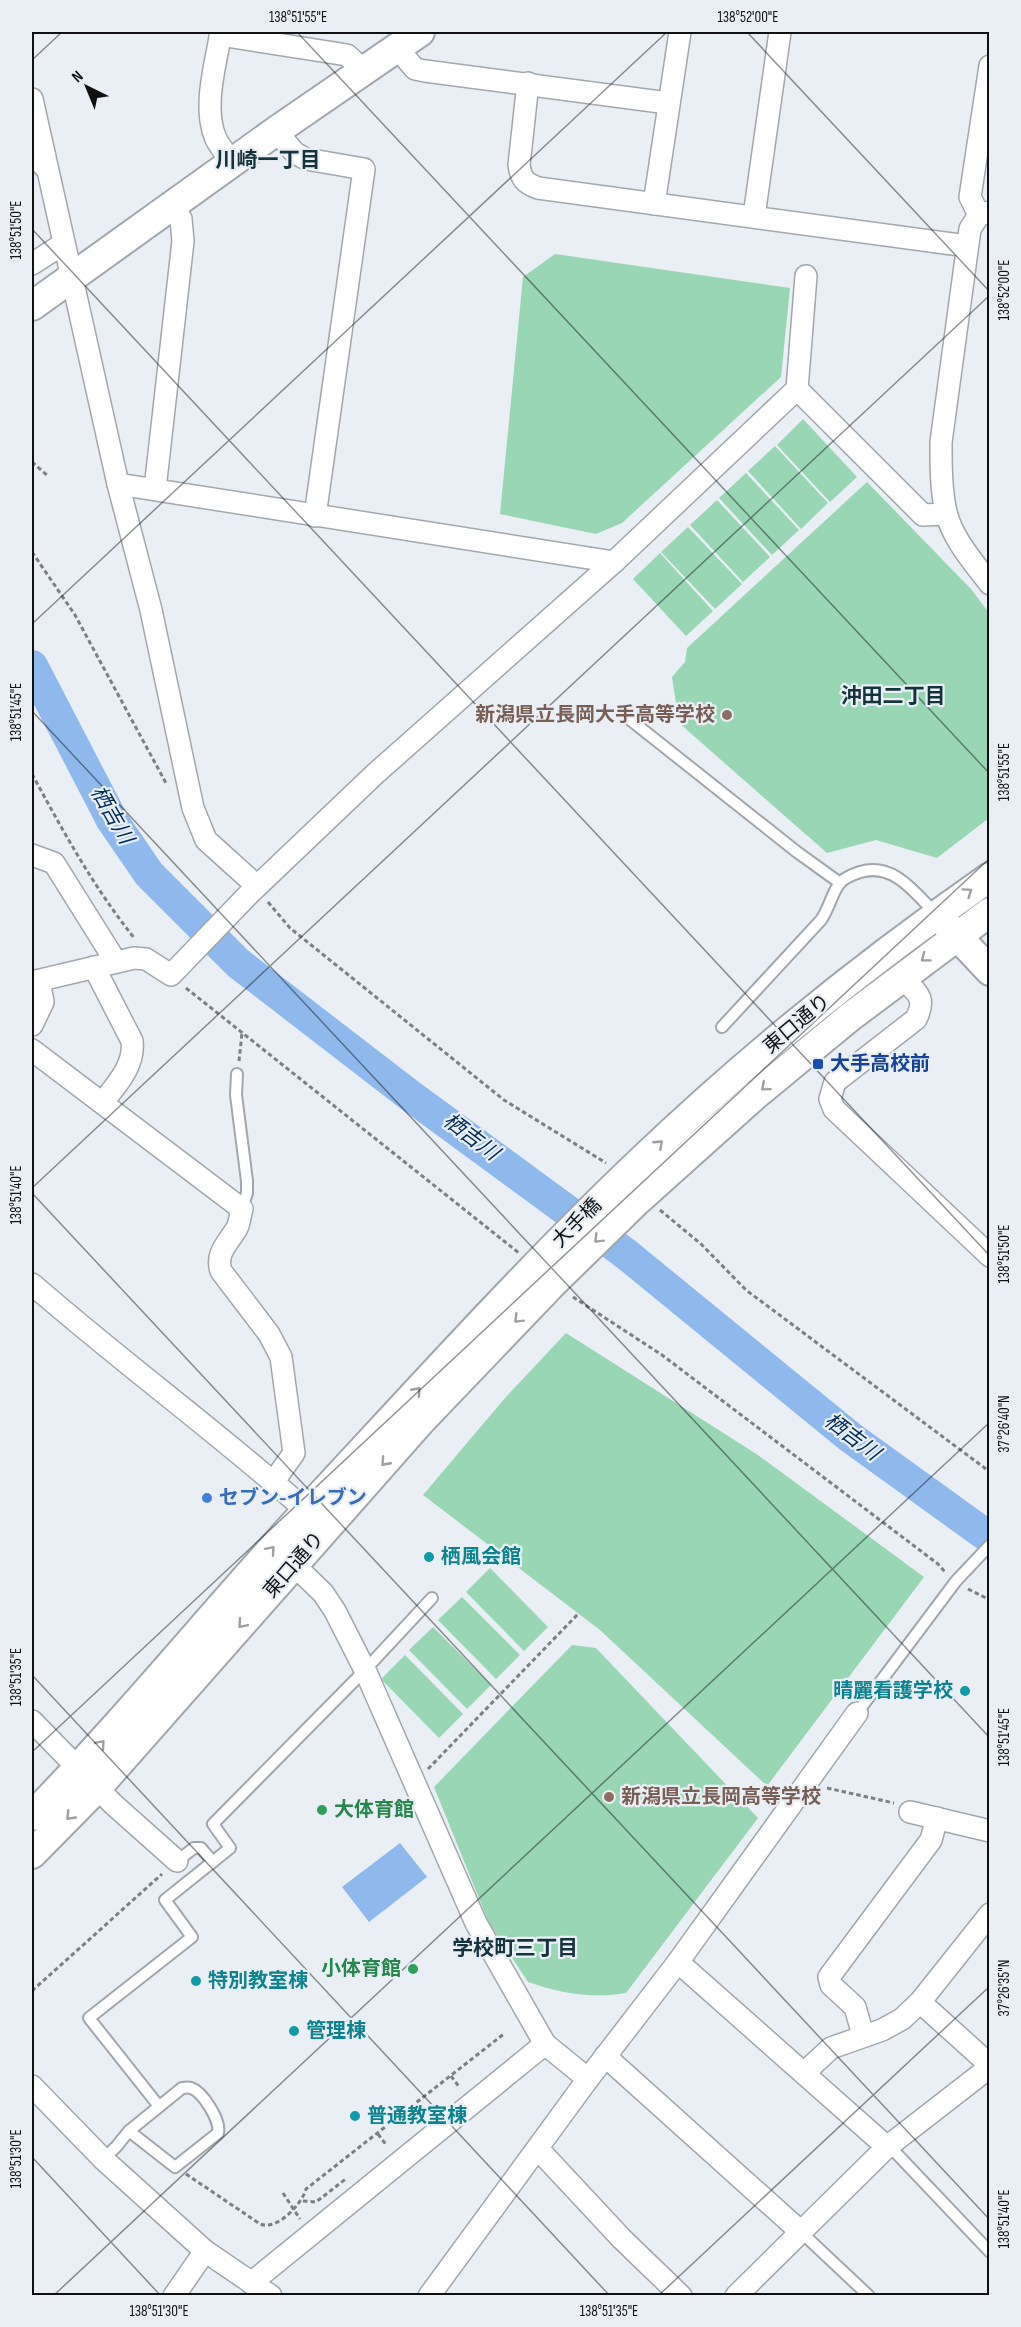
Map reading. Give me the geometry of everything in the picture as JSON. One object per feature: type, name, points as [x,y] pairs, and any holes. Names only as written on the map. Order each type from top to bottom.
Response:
[{"type":"street","points":[[32,306],[172,204],[420,32]]},
{"type":"street","points":[[654,204],[680,32]]},
{"type":"street","points":[[754,216],[780,32]]},
{"type":"street","points":[[232,162],[216,138],[212,123],[211,104],[221,33],[347,56],[363,70]]},
{"type":"street","points":[[397,48],[415,69],[668,103]]},
{"type":"street","points":[[990,66],[988,96],[970,198],[984,214],[970,229],[941,442],[941,477],[946,514],[968,554],[990,584]]},
{"type":"street","points":[[528,83],[519,165],[526,184],[538,188],[967,246]]},
{"type":"street","points":[[32,99],[118,484],[152,610],[194,808],[206,840],[256,892]]},
{"type":"street","points":[[276,131],[295,153],[306,159],[364,170],[315,516]]},
{"type":"street","points":[[154,489],[171,365],[183,241],[181,219],[172,204]]},
{"type":"street","points":[[32,264],[63,244]]},
{"type":"street","points":[[32,1025],[42,1002],[35,982],[116,962],[146,959],[173,972],[375,774],[614,562],[797,389],[806,276]]},
{"type":"street","points":[[797,389],[923,515],[946,514]]},
{"type":"street","points":[[118,484],[614,562]]},
{"type":"street","points":[[32,855],[54,863],[116,962]]},
{"type":"street","name":"東口通り","points":[[630,1190],[754,1059],[854,977],[990,877]]},
{"type":"street","name":"東口通り","points":[[630,1190],[753,1097],[901,977],[990,912]]},
{"type":"street","points":[[937,914],[990,971]]},
{"type":"street","points":[[94,968],[132,1041],[134,1053],[123,1076],[103,1102]]},
{"type":"street","points":[[901,977],[921,998],[922,1007],[916,1019],[835,1082],[830,1099],[834,1109],[990,1256]]},
{"type":"street","points":[[32,1050],[103,1102],[178,1164],[242,1209],[239,1225],[222,1251],[218,1263],[221,1271],[269,1334],[281,1356],[294,1453],[274,1481]]},
{"type":"street","name":"大手橋","points":[[546,1272],[630,1190]]},
{"type":"street","name":"東口通り","points":[[32,1854],[88,1778],[316,1519],[477,1361],[546,1272]]},
{"type":"street","points":[[32,1284],[111,1353],[190,1412],[316,1519]]},
{"type":"street","name":"東口通り","points":[[32,1816],[88,1778],[294,1565],[316,1519]]},
{"type":"street","points":[[294,1565],[323,1593],[336,1611],[365,1670],[476,1923],[545,2044],[588,2079]]},
{"type":"street","points":[[429,2295],[605,2056],[678,1962],[857,1713]]},
{"type":"street","points":[[32,1722],[177,1861]]},
{"type":"street","points":[[910,1812],[990,1831]]},
{"type":"street","points":[[863,2035],[855,2007],[831,1985],[830,1977],[931,1840],[937,1818]]},
{"type":"street","points":[[804,2073],[831,2048],[882,2030],[902,2019],[920,2002],[990,1914]]},
{"type":"street","points":[[678,1962],[887,2147]]},
{"type":"street","points":[[736,2295],[887,2147],[990,2066],[920,2002]]},
{"type":"street","points":[[251,2283],[545,2044]]},
{"type":"street","points":[[605,2056],[801,2232]]},
{"type":"street","points":[[32,2086],[103,2159],[205,2251],[271,2295]]},
{"type":"street","points":[[538,2149],[622,2240],[681,2295]]},
{"type":"street","points":[[174,2295],[205,2251]]},
{"type":"lane","points":[[32,161],[51,182]]},
{"type":"lane","points":[[628,718],[797,852],[840,883]]},
{"type":"lane","points":[[722,1027],[821,920],[830,907],[840,883],[866,871],[894,874],[937,914]]},
{"type":"lane","points":[[237,1074],[236,1095],[247,1181],[247,1193],[242,1209]]},
{"type":"lane","points":[[857,1713],[958,1581],[990,1545]]},
{"type":"lane","points":[[158,2105],[89,2018],[192,1937],[165,1900],[230,1848],[213,1824],[365,1670],[432,1598]]},
{"type":"lane","points":[[177,1861],[194,1848],[201,1848],[213,1862]]},
{"type":"lane","points":[[103,2159],[129,2131],[158,2105],[182,2088],[199,2090],[217,2117],[220,2126],[218,2133],[175,2167],[129,2131]]},
{"type":"lane","points":[[887,2147],[897,2154],[990,2252]]},
{"type":"lane","points":[[801,2232],[869,2295]]},
{"type":"path","points":[[32,462],[48,476]]},
{"type":"path","points":[[32,552],[75,615],[169,789]]},
{"type":"path","points":[[32,774],[112,911],[138,941]]},
{"type":"path","points":[[256,892],[290,928],[504,1100],[701,1244],[746,1290],[990,1472]]},
{"type":"path","points":[[173,972],[242,1033],[313,1086],[546,1272],[662,1355],[958,1581],[990,1600]]},
{"type":"path","points":[[237,1074],[242,1033]]},
{"type":"path","points":[[415,1783],[578,1614]]},
{"type":"path","points":[[818,1786],[902,1805],[910,1812]]},
{"type":"path","points":[[32,1990],[177,1861]]},
{"type":"path","points":[[175,2167],[267,2227],[303,2201],[306,2189],[505,2033]]},
{"type":"path","points":[[378,2134],[387,2146]]},
{"type":"path","points":[[283,2193],[303,2222]]},
{"type":"green space","points":[[555,254],[790,288],[781,377],[622,523],[596,534],[500,514],[523,277]]},
{"type":"green space","points":[[803,419],[857,477],[830,502],[777,445]]},
{"type":"green space","points":[[775,446],[828,503],[801,529],[748,471]]},
{"type":"green space","points":[[746,473],[799,530],[772,555],[719,498]]},
{"type":"green space","points":[[867,482],[971,589],[989,613],[989,818],[937,858],[876,840],[827,853],[679,723],[672,677],[685,662],[687,648]]},
{"type":"green space","points":[[717,500],[770,557],[743,582],[690,525]]},
{"type":"green space","points":[[688,527],[742,584],[715,609],[661,552]]},
{"type":"green space","points":[[660,553],[713,611],[686,636],[633,579]]},
{"type":"green space","points":[[566,1333],[758,1455],[924,1577],[767,1786],[600,1630],[423,1495],[505,1398]]},
{"type":"green space","points":[[490,1568],[548,1627],[524,1651],[466,1592]]},
{"type":"green space","points":[[462,1597],[520,1655],[496,1679],[438,1620]]},
{"type":"green space","points":[[433,1627],[491,1685],[467,1709],[409,1650]]},
{"type":"green space","points":[[572,1645],[596,1648],[758,1818],[626,1993],[614,1995],[576,1994],[528,1982],[489,1923],[434,1787]]},
{"type":"green space","points":[[405,1655],[463,1714],[439,1738],[381,1679]]},
{"type":"water","points":[[400,1843],[427,1877],[369,1922],[342,1887]]},
{"type":"waterway","name":"栖吉川","points":[[32,666],[112,820],[149,874],[238,963],[408,1094],[626,1254],[850,1437],[990,1538]]},
{"type":"place","name":"新潟県立長岡大手高等学校","points":[[727,715]]},
{"type":"place","name":"大手高校前","points":[[818,1064]]},
{"type":"place","name":"セブン-イレブン","points":[[207,1498]]},
{"type":"place","name":"栖風会館","points":[[429,1557]]},
{"type":"place","name":"晴麗看護学校","points":[[965,1691]]},
{"type":"place","name":"新潟県立長岡高等学校","points":[[609,1797]]},
{"type":"place","name":"大体育館","points":[[322,1810]]},
{"type":"place","name":"小体育館","points":[[413,1969]]},
{"type":"place","name":"特別教室棟","points":[[196,1981]]},
{"type":"place","name":"管理棟","points":[[294,2031]]},
{"type":"place","name":"普通教室棟","points":[[355,2116]]},
{"type":"district","name":"川崎一丁目","points":[[268,160]]},
{"type":"district","name":"沖田二丁目","points":[[893,696]]},
{"type":"district","name":"学校町三丁目","points":[[515,1948]]}]
